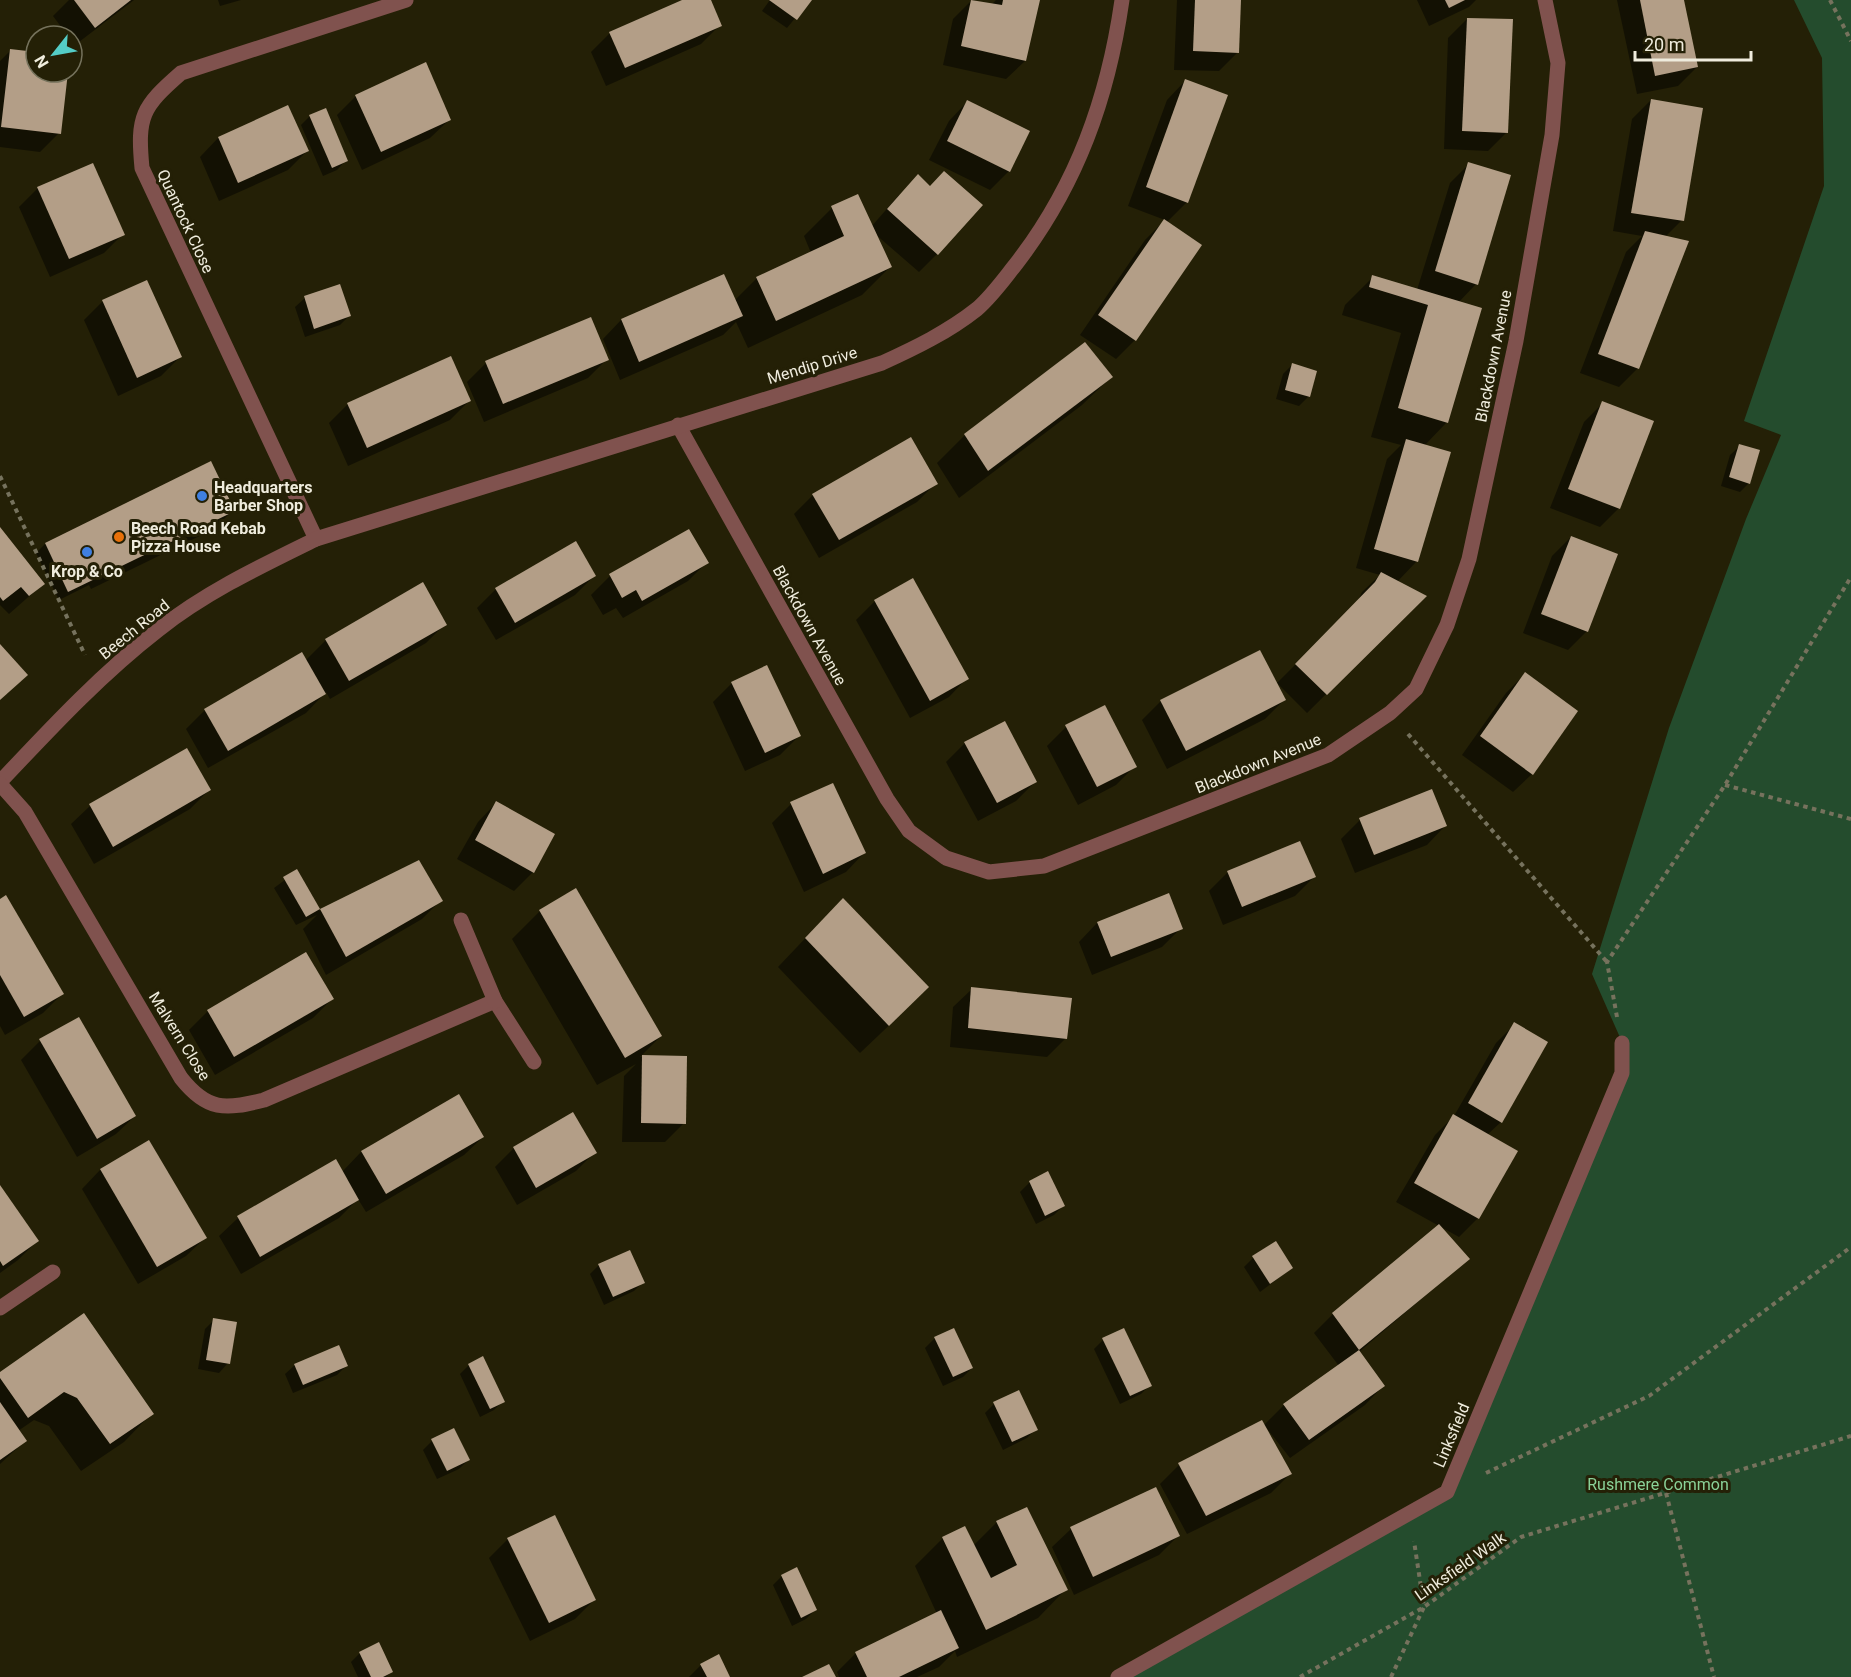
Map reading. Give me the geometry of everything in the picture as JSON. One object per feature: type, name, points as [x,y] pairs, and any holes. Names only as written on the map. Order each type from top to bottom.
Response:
[{"type":"street","name":"Quantock Close","points":[[316,539],[142,168],[138,131],[153,98],[182,73],[406,0]]},
{"type":"street","name":"Mendip Drive","points":[[316,539],[882,363],[921,346],[978,307],[999,286],[1043,227],[1078,163],[1110,63],[1122,0]]},
{"type":"street","name":"Blackdown Avenue","points":[[678,425],[887,799],[909,831],[946,858],[989,872],[1044,866],[1328,755],[1390,713],[1416,689],[1447,625],[1469,559],[1509,376],[1552,135],[1558,63],[1545,0]]},
{"type":"street","name":"Beech Road","points":[[0,783],[101,678],[158,629],[228,583],[316,539]]},
{"type":"street","name":"Malvern Close","points":[[0,783],[26,812],[181,1078],[193,1094],[212,1105],[233,1108],[264,1100],[495,1001]]},
{"type":"street","points":[[461,920],[495,1001],[534,1062]]},
{"type":"street","name":"Linksfield","points":[[1119,1677],[1410,1510],[1447,1492],[1622,1073],[1622,1042]]},
{"type":"street","points":[[0,1308],[53,1272]]},
{"type":"path","points":[[1830,0],[1851,41]]},
{"type":"path","points":[[0,476],[83,651],[101,678]]},
{"type":"path","points":[[1607,962],[1725,784],[1851,577]]},
{"type":"path","points":[[1390,713],[1607,962],[1622,1042]]},
{"type":"path","points":[[1725,784],[1851,819]]},
{"type":"path","points":[[1447,1492],[1649,1396],[1851,1247]]},
{"type":"path","name":"Linksfield Walk","points":[[1300,1677],[1424,1607],[1521,1537],[1851,1436]]},
{"type":"path","points":[[1666,1493],[1714,1677]]},
{"type":"path","points":[[1391,1677],[1424,1607],[1410,1510]]},
{"type":"green space","name":"Rushmere Common","points":[[1794,0],[1851,0],[1851,1677],[1119,1677],[1447,1492],[1622,1073],[1622,1042],[1592,974],[1669,728],[1746,519],[1781,435],[1744,421],[1824,186],[1822,58]]},
{"type":"building","points":[[74,0],[131,0],[95,28]]},
{"type":"building","points":[[682,0],[711,0],[722,26],[625,68],[609,32]]},
{"type":"building","points":[[769,0],[812,0],[797,20]]},
{"type":"building","points":[[971,0],[1002,5],[1003,0],[1040,0],[1026,61],[961,46]]},
{"type":"building","points":[[1195,0],[1241,0],[1239,53],[1193,51]]},
{"type":"building","points":[[1445,0],[1465,0],[1449,8]]},
{"type":"building","points":[[1640,0],[1684,0],[1698,67],[1655,76]]},
{"type":"building","points":[[1467,18],[1513,19],[1508,133],[1462,131]]},
{"type":"building","points":[[10,49],[24,51],[24,84],[67,84],[61,134],[1,127]]},
{"type":"building","points":[[426,62],[451,120],[381,152],[355,95]]},
{"type":"building","points":[[1185,79],[1228,95],[1188,203],[1146,187]]},
{"type":"building","points":[[1651,99],[1703,108],[1684,221],[1631,213]]},
{"type":"building","points":[[967,100],[1030,131],[1010,172],[947,141]]},
{"type":"building","points":[[288,105],[309,151],[238,183],[218,137]]},
{"type":"building","points":[[326,108],[348,161],[332,168],[309,115]]},
{"type":"building","points":[[1468,162],[1511,175],[1478,285],[1435,271]]},
{"type":"building","points":[[93,163],[125,235],[69,259],[37,187]]},
{"type":"building","points":[[944,171],[983,205],[938,255],[887,209],[918,174],[930,186]]},
{"type":"building","points":[[858,194],[892,267],[776,321],[756,277],[844,236],[831,206]]},
{"type":"building","points":[[1164,219],[1202,245],[1136,341],[1098,315]]},
{"type":"building","points":[[1645,231],[1689,241],[1639,369],[1598,354]]},
{"type":"building","points":[[724,274],[743,316],[639,362],[621,319]]},
{"type":"building","points":[[1372,275],[1482,308],[1448,423],[1398,408],[1428,305],[1369,287]]},
{"type":"building","points":[[147,280],[182,357],[137,378],[102,300]]},
{"type":"building","points":[[340,284],[351,316],[314,329],[304,296]]},
{"type":"building","points":[[591,317],[609,360],[503,404],[485,361]]},
{"type":"building","points":[[1085,342],[1113,377],[988,471],[964,434]]},
{"type":"building","points":[[451,356],[471,401],[367,448],[347,403]]},
{"type":"building","points":[[1292,363],[1317,371],[1310,397],[1285,390]]},
{"type":"building","points":[[1602,401],[1654,421],[1620,509],[1568,489]]},
{"type":"building","points":[[911,437],[938,484],[839,540],[812,494]]},
{"type":"building","points":[[1406,439],[1451,452],[1418,562],[1374,549]]},
{"type":"building","points":[[1739,444],[1760,450],[1750,484],[1729,477]]},
{"type":"building","points":[[211,461],[235,511],[68,592],[45,543]]},
{"type":"building","points":[[0,527],[45,584],[29,596],[21,587],[3,601],[0,597]]},
{"type":"building","points":[[689,529],[709,563],[642,601],[636,590],[622,598],[609,574]]},
{"type":"building","points":[[1571,536],[1618,554],[1588,632],[1541,614]]},
{"type":"building","points":[[576,541],[596,576],[515,623],[495,588]]},
{"type":"building","points":[[1381,572],[1427,596],[1327,695],[1295,664],[1375,582]]},
{"type":"building","points":[[913,578],[969,679],[930,701],[874,600]]},
{"type":"building","points":[[423,582],[447,625],[349,681],[325,639]]},
{"type":"building","points":[[0,644],[28,675],[0,700]]},
{"type":"building","points":[[1260,650],[1286,700],[1186,751],[1160,700]]},
{"type":"building","points":[[302,652],[326,694],[228,751],[204,709]]},
{"type":"building","points":[[767,665],[801,736],[765,753],[731,682]]},
{"type":"building","points":[[1525,672],[1578,711],[1533,775],[1480,736]]},
{"type":"building","points":[[1105,705],[1137,767],[1097,787],[1065,725]]},
{"type":"building","points":[[1005,721],[1037,782],[997,803],[964,742]]},
{"type":"building","points":[[187,748],[211,790],[113,847],[89,804]]},
{"type":"building","points":[[833,783],[866,853],[823,874],[790,802]]},
{"type":"building","points":[[1432,789],[1447,826],[1374,855],[1359,818]]},
{"type":"building","points":[[496,801],[555,834],[534,873],[475,840]]},
{"type":"building","points":[[1300,841],[1316,877],[1242,907],[1227,871]]},
{"type":"building","points":[[419,860],[443,901],[346,957],[320,909]]},
{"type":"building","points":[[297,869],[320,909],[306,917],[283,877]]},
{"type":"building","points":[[576,888],[662,1036],[625,1058],[539,910]]},
{"type":"building","points":[[1169,893],[1183,929],[1111,957],[1097,922]]},
{"type":"building","points":[[6,895],[64,994],[24,1017],[0,975],[0,899]]},
{"type":"building","points":[[843,898],[929,987],[889,1026],[805,938]]},
{"type":"building","points":[[306,952],[334,999],[234,1057],[207,1010]]},
{"type":"building","points":[[971,987],[1072,998],[1067,1039],[968,1028]]},
{"type":"building","points":[[79,1017],[136,1116],[97,1139],[39,1039]]},
{"type":"building","points":[[1514,1022],[1548,1042],[1502,1123],[1468,1103]]},
{"type":"building","points":[[642,1055],[687,1056],[686,1124],[641,1123]]},
{"type":"building","points":[[459,1094],[484,1137],[386,1194],[361,1151]]},
{"type":"building","points":[[573,1112],[597,1153],[536,1188],[513,1147]]},
{"type":"building","points":[[1453,1114],[1518,1151],[1479,1219],[1414,1183]]},
{"type":"building","points":[[149,1140],[207,1238],[157,1267],[100,1169]]},
{"type":"building","points":[[336,1159],[359,1200],[260,1257],[237,1216]]},
{"type":"building","points":[[1048,1171],[1065,1206],[1045,1216],[1029,1181]]},
{"type":"building","points":[[0,1185],[39,1241],[3,1266],[0,1261]]},
{"type":"building","points":[[1439,1224],[1470,1259],[1359,1350],[1332,1313]]},
{"type":"building","points":[[1276,1241],[1293,1268],[1270,1284],[1252,1256]]},
{"type":"building","points":[[630,1250],[645,1283],[613,1297],[598,1264]]},
{"type":"building","points":[[84,1313],[154,1414],[110,1444],[77,1398],[64,1392],[28,1418],[0,1378],[0,1372]]},
{"type":"building","points":[[213,1318],[237,1322],[230,1364],[206,1360]]},
{"type":"building","points":[[954,1328],[973,1368],[953,1377],[934,1337]]},
{"type":"building","points":[[1124,1328],[1152,1386],[1130,1396],[1102,1338]]},
{"type":"building","points":[[339,1345],[348,1366],[303,1385],[294,1364]]},
{"type":"building","points":[[1359,1350],[1385,1386],[1309,1440],[1283,1404]]},
{"type":"building","points":[[483,1356],[505,1402],[490,1409],[468,1364]]},
{"type":"building","points":[[1019,1390],[1038,1430],[1012,1442],[993,1402]]},
{"type":"building","points":[[0,1402],[27,1441],[0,1460]]},
{"type":"building","points":[[1262,1420],[1292,1474],[1206,1516],[1178,1463]]},
{"type":"building","points":[[454,1428],[470,1460],[447,1471],[431,1439]]},
{"type":"building","points":[[1156,1487],[1180,1536],[1093,1577],[1070,1527]]},
{"type":"building","points":[[1027,1507],[1068,1590],[986,1630],[942,1537],[965,1526],[991,1578],[1017,1565],[996,1521]]},
{"type":"building","points":[[555,1515],[596,1600],[549,1623],[507,1538]]},
{"type":"building","points":[[797,1567],[817,1610],[801,1618],[781,1575]]},
{"type":"building","points":[[941,1610],[959,1648],[899,1677],[867,1677],[855,1652]]},
{"type":"building","points":[[379,1642],[393,1672],[383,1677],[371,1677],[359,1652]]},
{"type":"building","points":[[719,1654],[730,1677],[707,1677],[700,1664]]},
{"type":"building","points":[[829,1664],[836,1677],[802,1677]]},
{"type":"place","name":"Headquarters Barber Shop","points":[[202,496]]},
{"type":"place","name":"Beech Road Kebab Pizza House","points":[[119,537]]},
{"type":"place","name":"Krop & Co","points":[[87,552]]}]
